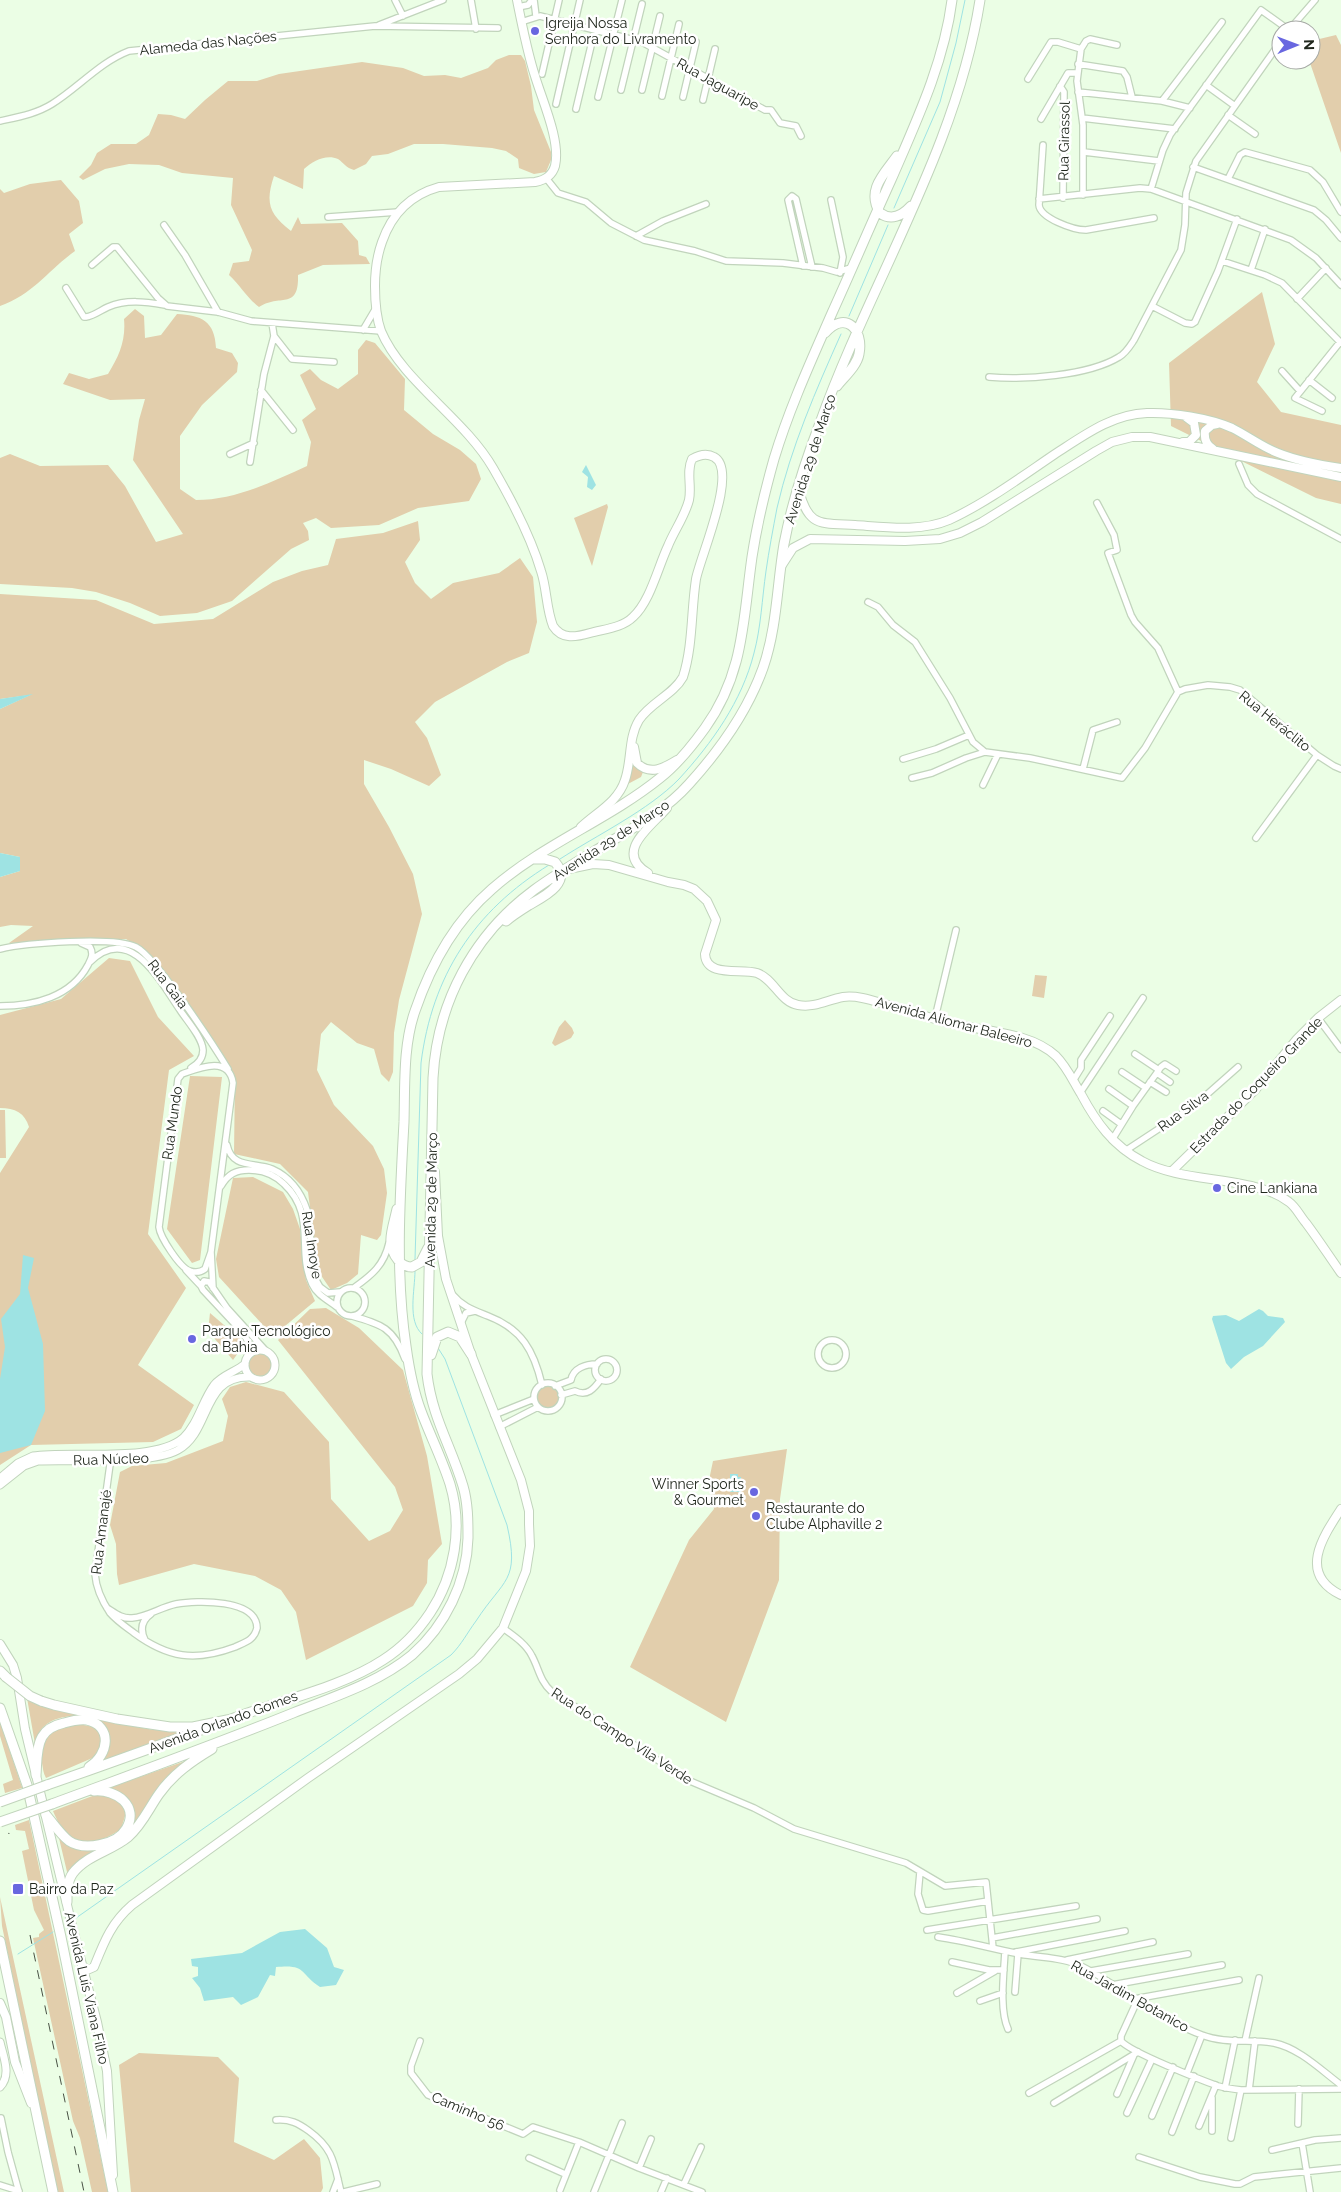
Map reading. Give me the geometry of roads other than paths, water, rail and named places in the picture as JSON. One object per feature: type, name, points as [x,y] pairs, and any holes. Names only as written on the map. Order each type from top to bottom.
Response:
[{"type":"main road","points":[[914,203],[896,217],[886,217],[878,209],[875,194],[877,182],[908,140],[939,59],[947,31],[952,0]]},
{"type":"main road","name":"Avenida 29 de Março","points":[[413,1654],[434,1630],[449,1608],[461,1580],[468,1540],[467,1509],[463,1487],[434,1413],[427,1374],[434,1059],[439,1029],[461,973],[487,934],[522,909],[549,894],[564,871],[650,817],[678,796],[726,738],[757,683],[770,642],[781,566],[798,487],[830,397],[914,203],[955,100],[969,54],[980,0]]},
{"type":"main road","points":[[518,3],[521,22],[554,141],[555,166],[551,175],[528,183],[440,187],[416,195],[398,212],[378,252],[375,274],[376,308],[381,332],[406,368],[462,426],[492,466],[513,505],[541,570],[552,626],[558,633],[565,636],[579,636],[617,626],[634,616],[643,604],[663,556],[686,509],[692,459],[697,456],[707,455],[719,461],[723,471],[715,519],[697,578],[686,671],[676,687],[644,714],[634,731],[626,779],[620,790],[612,801],[578,830]]},
{"type":"main road","name":"Avenida 29 de Março","points":[[429,1615],[440,1597],[452,1564],[455,1549],[456,1516],[449,1482],[419,1407],[410,1375],[404,1337],[402,1167],[409,1036],[413,1016],[428,977],[440,953],[467,914],[490,890],[531,860],[658,780],[682,756],[714,714],[735,672],[742,638],[756,531],[787,421],[878,209]]},
{"type":"main road","points":[[821,338],[831,327],[841,322],[851,324],[857,332]]},
{"type":"main road","points":[[798,487],[804,508],[812,519],[825,523],[900,527],[920,526],[947,520],[1109,422],[1128,415],[1147,413],[1183,416],[1226,426],[1278,453],[1341,468]]},
{"type":"main road","points":[[1178,442],[1189,442],[1196,435],[1194,423],[1183,416]]},
{"type":"main road","points":[[1216,451],[1208,446],[1205,440],[1205,431],[1212,425],[1226,426]]},
{"type":"main road","points":[[781,566],[789,552],[802,542],[810,539],[905,541],[940,539],[954,535],[982,522],[1021,496],[1112,442],[1132,437],[1150,437],[1178,442],[1341,477]]},
{"type":"main road","points":[[644,714],[635,743],[637,763],[641,767],[654,770],[666,767],[682,756]]},
{"type":"main road","name":"Avenida Aliomar Baleeiro","points":[[678,796],[639,837],[634,850],[636,862],[642,869],[694,889],[707,901],[715,915],[716,925],[705,954],[707,962],[715,969],[748,971],[762,975],[785,998],[797,1005],[813,1006],[844,997],[853,997],[935,1018],[951,1024],[1034,1042],[1057,1057],[1103,1130],[1125,1151],[1145,1163],[1172,1171],[1251,1186],[1281,1197],[1294,1207],[1341,1273]]},
{"type":"main road","points":[[531,860],[551,860],[564,871]]},
{"type":"main road","name":"Avenida Aliomar Baleeiro","points":[[564,871],[593,864],[609,865],[678,883]]},
{"type":"main road","name":"Estrada do Coqueiro Grande","points":[[1172,1171],[1255,1090],[1287,1050],[1318,1018],[1341,1000]]},
{"type":"main road","points":[[82,1965],[87,1970],[94,1967],[109,1930],[132,1905],[308,1778],[459,1674],[477,1659],[503,1628],[526,1571],[530,1546],[525,1493],[494,1414],[446,1279],[438,1236],[433,1132]]},
{"type":"main road","points":[[402,1167],[397,1210],[390,1241],[393,1254],[402,1264],[412,1267],[418,1265],[424,1258],[431,1239]]},
{"type":"main road","points":[[427,1374],[434,1341],[443,1333],[452,1332],[460,1337],[472,1354]]},
{"type":"main road","points":[[1341,1509],[1321,1540],[1317,1561],[1318,1570],[1325,1586],[1341,1595]]},
{"type":"main road","name":"Avenida Orlando Gomes","points":[[0,1802],[368,1669],[403,1645],[429,1615]]},
{"type":"main road","name":"Avenida Luís Viana Filho","points":[[0,1644],[9,1658],[17,1678],[25,1729],[97,2022],[107,2071],[114,2192]]},
{"type":"main road","name":"Avenida Orlando Gomes","points":[[0,1822],[234,1737],[356,1688],[396,1667],[413,1654]]},
{"type":"main road","points":[[3,1674],[30,1696],[40,1700],[54,1705],[117,1719],[170,1727],[193,1727],[227,1720]]},
{"type":"main road","name":"Avenida Luís Viana Filho","points":[[0,1708],[26,1785],[61,1937],[114,2192]]},
{"type":"main road","points":[[36,1775],[39,1745],[45,1732],[57,1724],[74,1720],[92,1722],[99,1727],[104,1736],[106,1742],[104,1754],[94,1764],[71,1777]]},
{"type":"main road","points":[[67,1903],[71,1876],[79,1866],[128,1837],[145,1818],[160,1793],[178,1772],[191,1762],[234,1737]]},
{"type":"main road","points":[[46,1815],[70,1841],[82,1846],[100,1844],[113,1839],[126,1830],[129,1822],[127,1806],[116,1794],[97,1791],[80,1794]]},
{"type":"main road","points":[[0,1941],[53,2192]]},
{"type":"main road","points":[[1,2006],[15,2062],[38,2119]]},
{"type":"street","points":[[395,0],[403,16]]},
{"type":"street","name":"Alameda das Nações","points":[[376,26],[443,0]]},
{"type":"street","points":[[471,0],[476,29]]},
{"type":"street","points":[[542,74],[559,0]]},
{"type":"street","points":[[556,104],[580,0]]},
{"type":"street","points":[[598,97],[622,0]]},
{"type":"street","points":[[1298,20],[1315,0]]},
{"type":"street","points":[[518,3],[531,2],[536,16],[521,22]]},
{"type":"street","points":[[621,90],[642,4]]},
{"type":"street","points":[[1151,189],[1166,142],[1261,10],[1275,20]]},
{"type":"street","name":"Rua Jaguaripe","points":[[536,16],[614,34],[653,47],[689,69],[765,110],[771,110],[784,125],[796,126],[801,136]]},
{"type":"street","points":[[642,90],[660,16]]},
{"type":"street","points":[[1162,101],[1222,22]]},
{"type":"street","points":[[662,96],[679,24]]},
{"type":"street","name":"Alameda das Nações","points":[[0,121],[31,114],[51,104],[114,58],[129,51],[376,26],[498,28]]},
{"type":"street","points":[[576,109],[595,29]]},
{"type":"street","points":[[1083,195],[1084,152],[1077,81],[1081,48],[1087,40],[1116,45]]},
{"type":"street","points":[[683,97],[696,42]]},
{"type":"street","points":[[1028,78],[1049,43],[1058,42],[1081,48]]},
{"type":"street","points":[[703,100],[715,49]]},
{"type":"street","points":[[989,377],[1042,376],[1082,370],[1120,357],[1130,347],[1181,250],[1184,236],[1186,192],[1193,167],[1271,56]]},
{"type":"street","points":[[1078,64],[1123,71],[1127,77],[1132,97]]},
{"type":"street","points":[[1041,119],[1065,78],[1070,72],[1077,73]]},
{"type":"street","points":[[1065,78],[1077,81]]},
{"type":"street","points":[[1206,85],[1234,106]]},
{"type":"street","name":"Rua Girassol","points":[[1060,86],[1064,92],[1063,198]]},
{"type":"street","points":[[1078,92],[1162,101],[1190,108]]},
{"type":"street","points":[[1228,115],[1255,134]]},
{"type":"street","points":[[1082,118],[1175,129]]},
{"type":"street","points":[[1043,145],[1039,199],[1039,209],[1043,214],[1082,230],[1098,229],[1154,218]]},
{"type":"street","points":[[1084,152],[1159,161]]},
{"type":"street","points":[[1228,179],[1240,155],[1245,152],[1308,169],[1323,182],[1341,212]]},
{"type":"street","points":[[1193,167],[1314,210],[1326,220],[1341,238]]},
{"type":"street","points":[[546,178],[558,193],[586,202],[611,223],[636,236],[726,261],[812,266],[839,273],[852,267]]},
{"type":"street","points":[[1039,199],[1063,198],[1140,188],[1151,189],[1266,229],[1297,243],[1326,268],[1341,285]]},
{"type":"street","points":[[803,266],[788,200],[792,196],[796,198],[812,266]]},
{"type":"street","points":[[831,200],[843,257],[839,273],[841,292]]},
{"type":"street","points":[[636,236],[664,221],[706,204]]},
{"type":"street","points":[[328,217],[398,212]]},
{"type":"street","points":[[1152,306],[1185,324],[1192,324],[1222,261],[1237,219]]},
{"type":"street","points":[[164,224],[185,255],[218,312]]},
{"type":"street","points":[[1251,270],[1266,229]]},
{"type":"street","points":[[92,265],[113,247],[117,247],[158,298],[167,306]]},
{"type":"street","points":[[1222,261],[1276,280],[1340,342],[1296,398],[1322,411]]},
{"type":"street","points":[[1297,299],[1326,268]]},
{"type":"street","points":[[66,288],[86,318],[109,306],[138,301],[218,312],[238,319],[381,332]]},
{"type":"street","points":[[363,330],[376,308]]},
{"type":"street","points":[[250,462],[261,390],[274,336],[272,323]]},
{"type":"street","points":[[274,336],[292,360],[334,362]]},
{"type":"street","points":[[1282,371],[1300,392]]},
{"type":"street","points":[[1309,380],[1332,398]]},
{"type":"street","points":[[261,390],[293,430]]},
{"type":"street","points":[[230,454],[254,443]]},
{"type":"street","points":[[1239,464],[1248,486],[1257,494],[1341,539]]},
{"type":"street","points":[[912,778],[932,773],[985,752],[1083,769],[1119,779],[1125,777],[1156,732],[1178,692],[1158,648],[1135,622],[1108,553],[1117,550],[1116,543],[1110,526],[1097,503]]},
{"type":"street","points":[[868,602],[878,607],[893,625],[915,642],[950,698],[969,735],[977,746],[985,752]]},
{"type":"street","name":"Rua Heráclito","points":[[1178,692],[1185,689],[1208,686],[1230,687],[1240,690],[1327,763],[1341,769]]},
{"type":"street","points":[[1083,769],[1093,730],[1117,722]]},
{"type":"street","points":[[903,759],[936,749],[969,735]]},
{"type":"street","points":[[983,785],[998,754]]},
{"type":"street","points":[[1256,838],[1317,755]]},
{"type":"street","points":[[935,1018],[956,930]]},
{"type":"street","name":"Rua Gaia","points":[[0,949],[15,945],[98,941],[122,942],[137,948],[145,953],[167,982],[229,1072]]},
{"type":"street","points":[[79,943],[87,945],[92,950],[90,962]]},
{"type":"street","name":"Rua Gaia","points":[[0,1006],[29,1004],[57,995],[69,988],[82,976],[90,962],[103,951],[125,949],[138,956],[156,975],[202,1047],[202,1056],[198,1063],[182,1074]]},
{"type":"street","points":[[1080,1093],[1143,998]]},
{"type":"street","points":[[1073,1081],[1081,1068],[1081,1060],[1110,1016]]},
{"type":"street","points":[[1318,1018],[1341,1049]]},
{"type":"street","points":[[1134,1054],[1170,1082]]},
{"type":"street","points":[[1112,1140],[1158,1071],[1165,1064],[1176,1071]]},
{"type":"street","name":"Rua Mundo","points":[[229,1072],[223,1066],[215,1065],[182,1074],[176,1088],[159,1226],[161,1234],[185,1268],[244,1334],[248,1342],[250,1354]]},
{"type":"street","name":"Rua Silva","points":[[1125,1151],[1195,1104],[1238,1067]]},
{"type":"street","points":[[185,1268],[193,1272],[206,1269],[211,1252],[234,1083],[229,1072]]},
{"type":"street","points":[[1122,1072],[1146,1088]]},
{"type":"street","points":[[1150,1082],[1166,1092]]},
{"type":"street","points":[[1108,1089],[1133,1106]]},
{"type":"street","points":[[1103,1111],[1121,1124]]},
{"type":"street","name":"Rua Imoye","points":[[226,1137],[228,1150],[233,1158],[243,1163],[272,1169],[286,1178],[298,1190],[304,1199],[310,1222],[316,1280],[320,1287],[328,1293],[340,1292]]},
{"type":"street","name":"Rua Imoye","points":[[220,1187],[230,1174],[244,1170],[270,1175],[287,1187],[296,1198],[304,1217],[308,1274],[312,1285],[321,1296],[337,1306]]},
{"type":"street","points":[[390,1241],[383,1262],[377,1270],[354,1287],[340,1292],[337,1306],[343,1314],[369,1319],[388,1330],[396,1339],[410,1375]]},
{"type":"street","points":[[211,1252],[213,1288]]},
{"type":"street","points":[[201,1286],[204,1281],[208,1280],[227,1308],[266,1351],[274,1360],[272,1374],[261,1380],[251,1377],[247,1372],[245,1364],[250,1354],[258,1350],[266,1351]]},
{"type":"street","points":[[352,1316],[360,1312],[364,1304],[363,1295],[354,1287]]},
{"type":"street","points":[[452,1294],[464,1306],[500,1321],[520,1335],[535,1362],[542,1385]]},
{"type":"street","points":[[461,1323],[466,1313],[475,1312]]},
{"type":"street","points":[[827,1340],[836,1340],[846,1349],[846,1358],[837,1367],[826,1366],[818,1356],[820,1346],[827,1340]]},
{"type":"street","points":[[608,1359],[614,1362],[617,1368],[616,1375],[611,1380],[601,1380],[590,1392],[580,1394],[575,1391],[571,1380],[573,1373],[578,1369],[597,1364],[601,1360],[608,1359]]},
{"type":"street","name":"Rua Núcleo","points":[[0,1485],[24,1466],[38,1462],[153,1451],[173,1445],[188,1432],[218,1380],[245,1364]]},
{"type":"street","points":[[597,1364],[596,1371],[601,1380]]},
{"type":"street","name":"Rua Núcleo","points":[[0,1478],[18,1463],[33,1456],[156,1458],[168,1455],[183,1447],[192,1436],[219,1388],[228,1380],[251,1377]]},
{"type":"street","points":[[556,1386],[561,1395],[560,1404],[554,1410],[546,1411],[538,1407],[534,1399],[536,1390],[542,1385],[556,1386],[571,1380]]},
{"type":"street","points":[[561,1395],[575,1391]]},
{"type":"street","points":[[494,1414],[534,1399]]},
{"type":"street","points":[[499,1427],[538,1407]]},
{"type":"street","name":"Rua Amanajé","points":[[107,1608],[120,1616],[129,1618],[191,1602],[226,1604],[250,1613],[256,1619],[257,1628],[256,1634],[250,1640],[230,1649],[202,1656],[181,1656],[168,1653],[146,1642],[118,1621],[107,1608],[98,1590],[94,1574],[112,1456]]},
{"type":"street","points":[[146,1642],[142,1632],[142,1622],[157,1610]]},
{"type":"street","name":"Rua do Campo Vila Verde","points":[[503,1628],[519,1639],[532,1654],[542,1681],[551,1691],[668,1768],[794,1829],[882,1854],[906,1863],[946,1886],[986,1882],[988,1901]]},
{"type":"street","points":[[920,1872],[918,1894],[921,1907],[925,1910],[988,1901],[993,1948]]},
{"type":"street","points":[[927,1930],[1076,1906]]},
{"type":"street","points":[[992,1938],[1097,1919]]},
{"type":"street","points":[[1015,1992],[1016,1953],[1125,1930]]},
{"type":"street","name":"Rua Jardim Botanico","points":[[938,1937],[1025,1955],[1067,1960],[1091,1971],[1136,2000],[1202,2035],[1272,2043],[1290,2048],[1309,2060],[1341,2087]]},
{"type":"street","points":[[1067,1960],[1153,1942]]},
{"type":"street","points":[[1005,1951],[1003,1994],[1004,2019],[1008,2029]]},
{"type":"street","points":[[1091,1971],[1188,1954]]},
{"type":"street","points":[[952,1962],[1004,1970]]},
{"type":"street","points":[[1112,1985],[1222,1965]]},
{"type":"street","points":[[957,1993],[996,1970]]},
{"type":"street","points":[[1246,2041],[1259,1978]]},
{"type":"street","points":[[1121,2041],[1121,2036],[1136,2000],[1239,1980]]},
{"type":"street","points":[[980,2001],[1003,1994]]},
{"type":"street","points":[[1187,2073],[1202,2035]]},
{"type":"street","points":[[1225,2088],[1235,2040]]},
{"type":"street","name":"Caminho 56","points":[[420,2041],[411,2066],[411,2073],[428,2095],[523,2134],[526,2134],[531,2127],[535,2127],[579,2142]]},
{"type":"street","points":[[1121,2041],[1136,2054],[1225,2088],[1249,2090],[1341,2087]]},
{"type":"street","points":[[1029,2093],[1121,2041]]},
{"type":"street","points":[[0,2042],[6,2072],[6,2079],[0,2086]]},
{"type":"street","points":[[1249,2090],[1255,2042]]},
{"type":"street","points":[[1117,2094],[1136,2054]]},
{"type":"street","points":[[1054,2103],[1136,2054]]},
{"type":"street","points":[[1127,2113],[1152,2059]]},
{"type":"street","points":[[1152,2116],[1173,2067]]},
{"type":"street","points":[[1172,2132],[1194,2076]]},
{"type":"street","points":[[1199,2126],[1216,2085]]},
{"type":"street","points":[[1298,2124],[1300,2089]]},
{"type":"street","points":[[1231,2138],[1241,2090]]},
{"type":"street","points":[[1212,2096],[1212,2131]]},
{"type":"street","points":[[1,2118],[19,2192]]},
{"type":"street","points":[[276,2120],[296,2122],[324,2142],[333,2159],[343,2192],[377,2184]]},
{"type":"street","points":[[594,2192],[622,2122]]},
{"type":"street","points":[[1272,2150],[1315,2140],[1341,2138]]},
{"type":"street","points":[[639,2168],[651,2139]]},
{"type":"street","points":[[560,2190],[579,2142],[698,2191]]},
{"type":"street","points":[[1302,2143],[1310,2192]]},
{"type":"street","points":[[684,2184],[701,2147]]},
{"type":"street","points":[[1139,2157],[1200,2177],[1235,2184],[1240,2184],[1254,2177],[1341,2168]]},
{"type":"street","points":[[528,2158],[565,2174]]},
{"type":"street","points":[[661,2192],[667,2178]]},
{"type":"street","points":[[333,2192],[338,2179]]},
{"type":"street","points":[[0,2185],[19,2192]]},
{"type":"water","points":[[586,465],[596,485],[592,490],[587,487],[588,477],[582,472]]},
{"type":"water","points":[[33,694],[0,709],[0,699]]},
{"type":"water","points":[[0,853],[20,857],[20,871],[0,877]]},
{"type":"water","points":[[23,1255],[34,1258],[28,1288],[43,1344],[45,1411],[31,1445],[0,1453],[0,1379],[5,1347],[1,1319],[20,1294]]},
{"type":"water","points":[[1259,1309],[1268,1316],[1283,1318],[1285,1322],[1263,1346],[1244,1357],[1231,1369],[1226,1363],[1212,1319],[1213,1316],[1226,1315],[1239,1321]]},
{"type":"water","points":[[730,1474],[738,1474],[738,1477],[741,1477],[741,1492],[730,1492]]},
{"type":"water","points":[[305,1929],[327,1948],[334,1967],[344,1970],[336,1985],[320,1987],[298,1968],[276,1967],[275,1976],[270,1975],[258,1997],[241,2005],[233,1997],[204,2001],[200,1988],[192,1978],[198,1976],[198,1967],[192,1966],[191,1959],[242,1953],[280,1932]]},
{"type":"waterway","points":[[894,208],[940,102],[965,0]]},
{"type":"waterway","points":[[849,316],[888,225]]},
{"type":"waterway","points":[[560,859],[638,812],[667,790],[703,751],[734,704],[749,671],[756,643],[768,555],[777,508],[789,463],[822,376],[841,334]]},
{"type":"waterway","points":[[415,1259],[421,1063],[435,1002],[447,974],[461,949],[478,925],[522,883],[549,865]]},
{"type":"waterway","points":[[415,1271],[413,1313],[417,1328],[422,1334]]},
{"type":"waterway","points":[[76,1918],[451,1655],[502,1587],[507,1578],[512,1558],[507,1525],[445,1359],[438,1348]]},
{"type":"waterway","points":[[18,1954],[53,1932]]},
{"type":"railway","points":[[0,1798],[9,1834]]},
{"type":"railway","points":[[30,1935],[84,2192]]},
{"type":"place","name":"Igreija Nossa Senhora do Livramento","points":[[535,31]]},
{"type":"place","name":"Cine Lankiana","points":[[1217,1188]]},
{"type":"place","name":"Parque Tecnológico da Bahia","points":[[192,1339]]},
{"type":"place","name":"Winner Sports & Gourmet","points":[[754,1492]]},
{"type":"place","name":"Restaurante do Clube Alphaville 2","points":[[756,1516]]},
{"type":"place","name":"Bairro da Paz","points":[[18,1889]]}]
